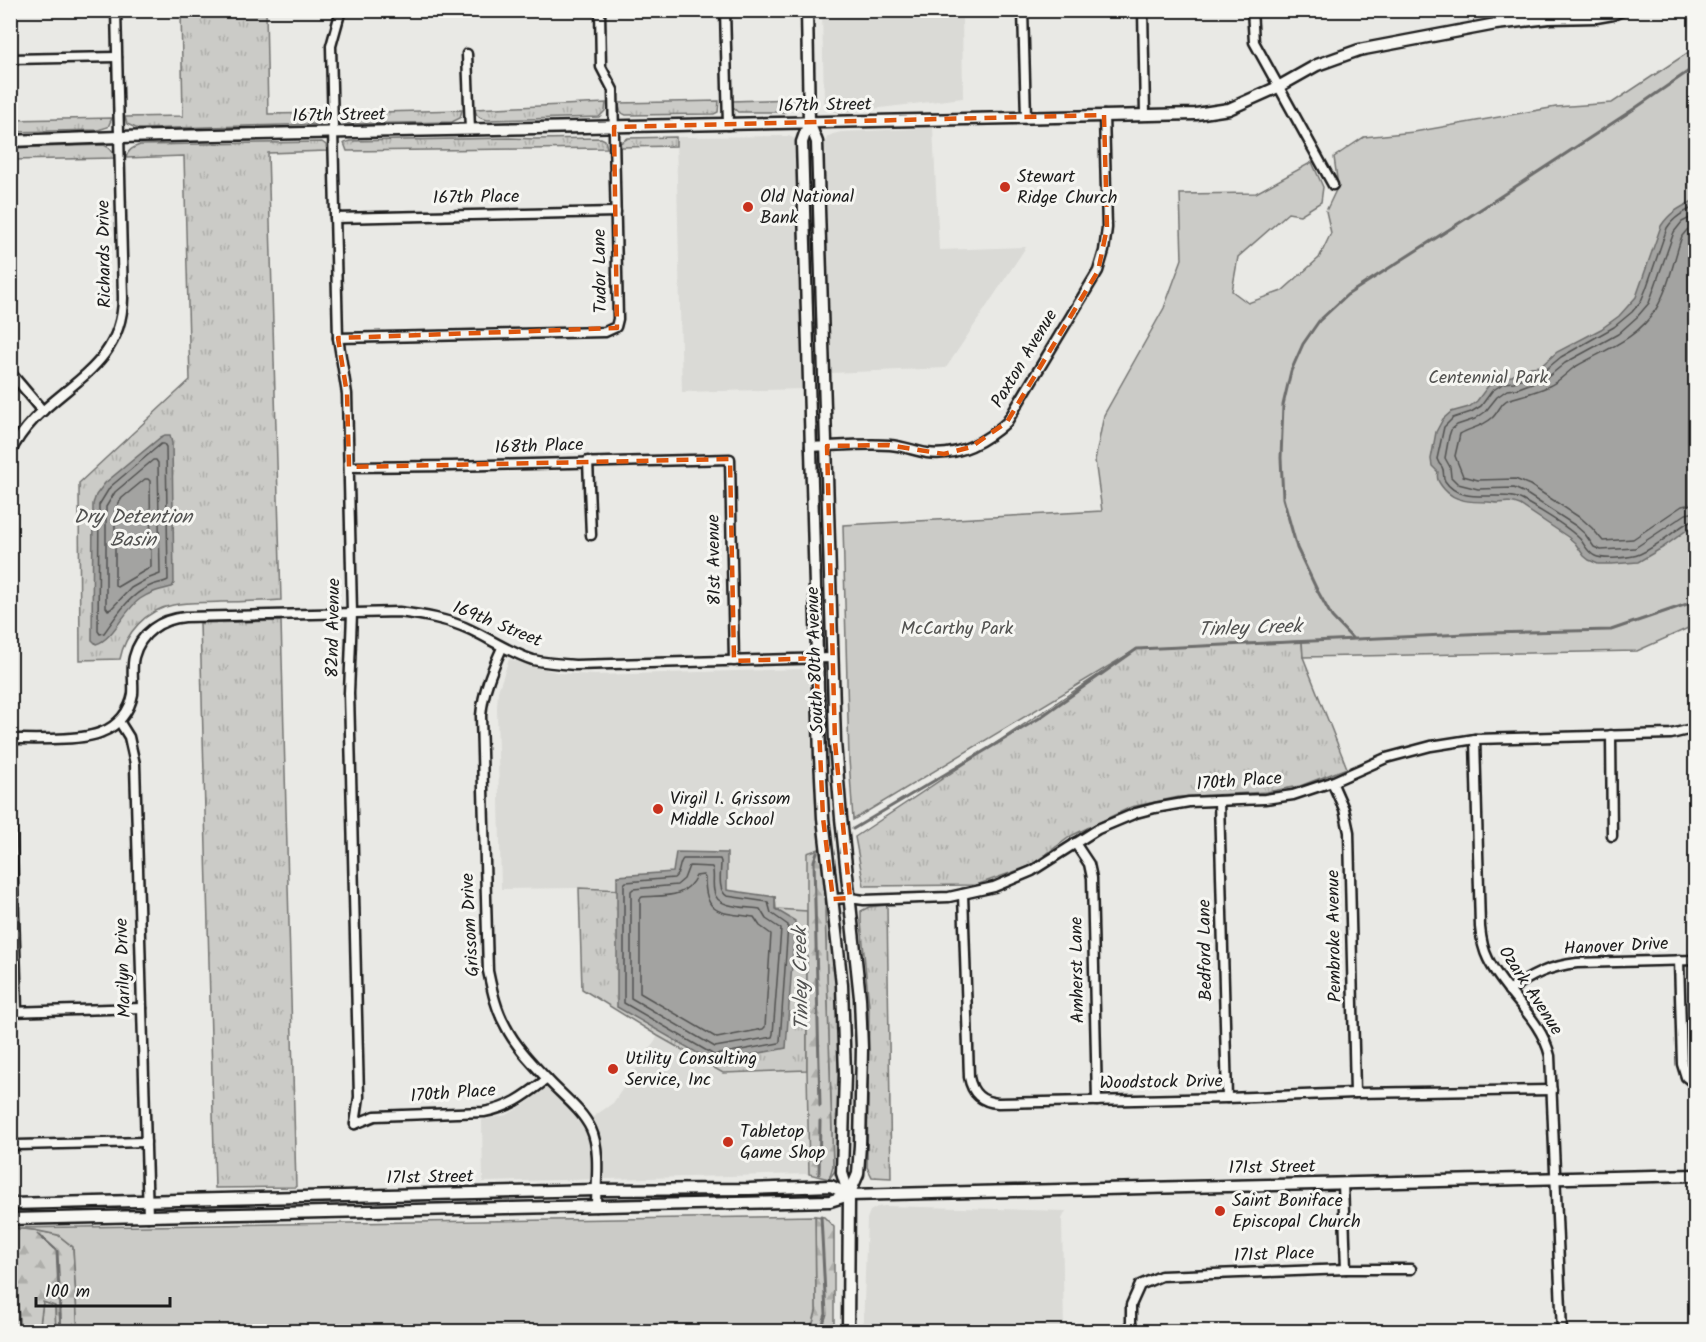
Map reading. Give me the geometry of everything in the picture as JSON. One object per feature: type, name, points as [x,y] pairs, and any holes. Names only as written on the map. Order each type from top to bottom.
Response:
[{"type":"street","name":"Richards Drive","points":[[10,454],[32,420],[101,360],[115,340],[119,329],[123,298],[116,10]]},
{"type":"street","name":"82nd Avenue","points":[[341,10],[331,46],[338,338],[347,394],[349,467],[352,612],[349,693],[359,1097],[355,1124]]},
{"type":"street","name":"Tudor Lane","points":[[338,338],[614,330],[618,319],[613,90],[601,67],[600,10]]},
{"type":"street","points":[[725,10],[728,125]]},
{"type":"street","name":"South 80th Avenue","points":[[807,10],[809,122],[802,142],[816,658],[823,818],[843,996],[845,1074],[842,1173],[849,1194],[848,1332]]},
{"type":"street","points":[[1023,10],[1026,117]]},
{"type":"street","points":[[1143,10],[1146,114]]},
{"type":"street","points":[[1252,10],[1254,42],[1332,185]]},
{"type":"street","name":"167th Street","points":[[10,141],[1196,114],[1229,109],[1278,87],[1317,65],[1359,50],[1496,24],[1540,18],[1596,16],[1613,14],[1622,10]]},
{"type":"street","points":[[467,54],[470,130]]},
{"type":"street","points":[[10,59],[117,57]]},
{"type":"street","name":"Paxton Avenue","points":[[810,447],[888,445],[944,454],[971,447],[995,433],[1007,422],[1098,271],[1107,228],[1104,115]]},
{"type":"street","name":"South 80th Avenue","points":[[809,122],[817,142],[832,658],[838,776],[860,998],[862,1049],[858,1174],[849,1194]]},
{"type":"street","name":"167th Place","points":[[335,218],[616,212]]},
{"type":"street","points":[[10,372],[43,411]]},
{"type":"street","name":"168th Place","points":[[349,467],[730,459]]},
{"type":"street","name":"81st Avenue","points":[[730,459],[734,661]]},
{"type":"street","points":[[588,461],[591,535]]},
{"type":"street","name":"169th Street","points":[[119,721],[133,695],[134,657],[138,646],[150,630],[166,620],[185,617],[352,612],[422,614],[469,629],[502,648],[533,660],[575,665],[832,658]]},
{"type":"street","name":"Grissom Drive","points":[[502,648],[487,684],[480,716],[488,971],[495,1000],[506,1029],[547,1079],[579,1111],[591,1130],[596,1148],[596,1207]]},
{"type":"street","points":[[10,739],[84,737],[100,733],[113,727],[119,721]]},
{"type":"street","name":"Marilyn Drive","points":[[119,721],[129,737],[135,764],[148,1217]]},
{"type":"street","name":"170th Place","points":[[833,899],[927,899],[949,897],[994,887],[1032,871],[1098,829],[1136,813],[1174,804],[1265,799],[1305,792],[1386,758],[1431,746],[1475,739],[1671,734],[1695,728]]},
{"type":"street","points":[[1611,735],[1612,836]]},
{"type":"street","name":"Ozark Avenue","points":[[1475,739],[1481,936],[1487,957],[1509,991],[1544,1037],[1550,1056],[1562,1332]]},
{"type":"street","points":[[10,782],[14,1012],[142,1008]]},
{"type":"street","name":"Pembroke Avenue","points":[[1332,782],[1344,809],[1349,832],[1354,1093]]},
{"type":"street","name":"Bedford Lane","points":[[1219,801],[1227,1098]]},
{"type":"street","name":"Amherst Lane","points":[[1075,843],[1089,864],[1092,878],[1097,1101]]},
{"type":"street","name":"Woodstock Drive","points":[[963,894],[969,1077],[974,1092],[991,1103],[1552,1090]]},
{"type":"street","points":[[1679,960],[1682,1064],[1686,1077],[1695,1085]]},
{"type":"street","name":"Hanover Drive","points":[[1509,991],[1535,974],[1557,965],[1695,960]]},
{"type":"street","name":"170th Place","points":[[355,1124],[375,1116],[494,1110],[513,1104],[547,1079]]},
{"type":"street","points":[[16,1145],[146,1142]]},
{"type":"street","name":"171st Street","points":[[10,1219],[830,1201],[849,1194],[1695,1175]]},
{"type":"street","points":[[1343,1183],[1346,1269]]},
{"type":"street","name":"171st Street","points":[[10,1204],[831,1186],[849,1194]]},
{"type":"street","name":"171st Place","points":[[1131,1332],[1131,1305],[1140,1284],[1161,1276],[1346,1269],[1411,1269]]},
{"type":"highlighted area","points":[[1104,115],[1107,228],[1098,271],[1007,422],[971,447],[944,454],[888,445],[827,446],[835,742],[850,898],[833,899],[823,818],[816,658],[734,661],[730,459],[349,467],[347,394],[338,338],[617,328],[614,127]]},
{"type":"shaded area","points":[[822,11],[962,11],[963,98],[839,113],[832,111],[824,101]]},
{"type":"shaded area","points":[[933,128],[939,250],[1026,247],[946,368],[831,373],[825,143],[827,137],[841,132]]},
{"type":"shaded area","points":[[789,136],[795,139],[799,156],[803,389],[682,392],[676,137]]},
{"type":"shaded area","name":"Virgil I. Grissom Middle School","points":[[509,659],[559,673],[594,675],[802,669],[809,680],[813,770],[822,848],[807,853],[807,911],[775,909],[775,898],[579,888],[501,889],[497,708],[498,691]]},
{"type":"shaded area","points":[[658,1036],[723,1073],[807,1070],[809,1174],[483,1182],[482,1120],[507,1115],[528,1102],[547,1085],[575,1115],[578,1122],[593,1117],[613,1103]]},
{"type":"shaded area","points":[[885,1206],[1066,1211],[1062,1219],[1064,1331],[863,1331],[867,1219],[870,1211]]},
{"type":"shaded area","points":[[12,1228],[20,1331],[11,1331]]},
{"type":"green space","points":[[181,10],[266,11],[268,114],[326,113],[325,121],[320,124],[138,129],[127,124],[125,117],[183,116]]},
{"type":"green space","name":"Centennial Park","points":[[1695,48],[1695,625],[1637,651],[1303,657],[1302,641],[1137,649],[853,820],[849,759],[843,525],[1102,511],[1095,460],[1104,415],[1164,308],[1182,259],[1180,194],[1256,193],[1312,162],[1323,187],[1321,202],[1300,215],[1288,213],[1238,257],[1232,291],[1248,303],[1282,291],[1319,258],[1331,233],[1326,211],[1338,186],[1334,157],[1364,137],[1414,132],[1556,107],[1612,103]]},
{"type":"green space","points":[[796,99],[792,107],[785,112],[738,112],[732,107],[732,101]]},
{"type":"green space","points":[[719,101],[718,112],[714,114],[626,115],[621,112],[619,105],[619,103]]},
{"type":"green space","points":[[606,103],[605,111],[599,117],[488,120],[479,117],[475,109]]},
{"type":"green space","points":[[462,110],[460,118],[452,122],[348,124],[343,123],[339,113]]},
{"type":"green space","points":[[112,118],[108,127],[98,130],[11,132],[11,120]]},
{"type":"green space","points":[[676,137],[676,146],[621,147],[620,143],[628,138]]},
{"type":"green space","points":[[601,138],[605,140],[607,148],[347,151],[344,143],[350,141]]},
{"type":"green space","points":[[322,142],[326,145],[327,151],[268,153],[281,600],[173,605],[154,612],[138,624],[127,640],[120,659],[80,660],[79,483],[190,380],[184,156],[126,158],[127,155],[140,145]]},
{"type":"green space","points":[[104,145],[111,150],[114,158],[11,160],[11,148]]},
{"type":"green space","points":[[281,621],[296,1187],[215,1188],[200,623]]},
{"type":"green space","points":[[1302,641],[1303,657],[1347,768],[1300,786],[1266,792],[1179,797],[1131,807],[1071,836],[1030,866],[976,885],[864,886],[855,837],[1137,649]]},
{"type":"green space","points":[[822,848],[826,894],[833,1166],[829,1179],[809,1174],[807,853]]},
{"type":"green space","points":[[579,888],[775,897],[776,909],[807,911],[807,1070],[723,1073],[582,989]]},
{"type":"green space","points":[[826,894],[834,944],[841,1041],[839,1159],[829,1179],[833,1166]]},
{"type":"green space","points":[[887,905],[891,1178],[872,1177],[867,1167],[869,1006],[861,922],[861,911],[869,907]]},
{"type":"green space","points":[[815,1216],[824,1217],[834,1227],[834,1326],[827,1331],[798,1332],[813,1323],[816,1311]]},
{"type":"green space","points":[[815,1216],[816,1311],[813,1323],[798,1332],[78,1331],[73,1247],[58,1235],[12,1228]]},
{"type":"green space","points":[[12,1228],[58,1235],[73,1247],[78,1331],[56,1331],[55,1306],[43,1302],[39,1331],[20,1331]]},
{"type":"green space","points":[[43,1302],[55,1306],[56,1331],[39,1332]]},
{"type":"water","points":[[1695,200],[1695,524],[1638,562],[1598,564],[1584,556],[1568,537],[1520,505],[1508,502],[1464,500],[1448,493],[1438,481],[1438,472],[1432,466],[1431,459],[1436,432],[1443,419],[1451,412],[1469,407],[1477,401],[1488,386],[1502,377],[1541,366],[1557,352],[1601,329],[1619,316],[1636,297],[1664,221],[1672,213]]},
{"type":"water","name":"Dry Detention Basin","points":[[165,435],[170,435],[172,443],[174,583],[172,587],[140,599],[108,637],[96,644],[92,640],[93,504],[96,495],[105,483]]},
{"type":"water","points":[[676,852],[727,853],[727,890],[775,897],[775,909],[795,921],[786,1048],[713,1062],[617,1007],[617,876],[673,872]]},
{"type":"waterway","points":[[1352,638],[1332,617],[1317,590],[1297,548],[1283,498],[1281,458],[1283,405],[1291,371],[1303,344],[1319,321],[1347,295],[1634,109],[1696,66]]},
{"type":"waterway","name":"Tinley Creek","points":[[853,829],[1038,719],[1137,649],[1488,633],[1611,630],[1696,601]]},
{"type":"waterway","name":"Tinley Creek","points":[[817,852],[814,861],[820,1106]]},
{"type":"waterway","name":"Tinley Creek","points":[[819,1174],[820,1121]]},
{"type":"waterway","name":"Tinley Creek","points":[[816,1332],[822,1327],[826,1314],[821,1216]]},
{"type":"waterway","name":"Tinley Creek","points":[[38,1234],[57,1251],[61,1332]]},
{"type":"place","name":"Stewart Ridge Church","points":[[1005,187]]},
{"type":"place","name":"Old National Bank","points":[[748,207]]},
{"type":"place","name":"Virgil I. Grissom Middle School","points":[[658,809]]},
{"type":"place","name":"Utility Consulting Service, Inc","points":[[613,1069]]},
{"type":"place","name":"Tabletop Game Shop","points":[[728,1142]]},
{"type":"place","name":"Saint Boniface Episcopal Church","points":[[1220,1211]]},
{"type":"park label","name":"McCarthy Park","points":[[957,629]]}]
